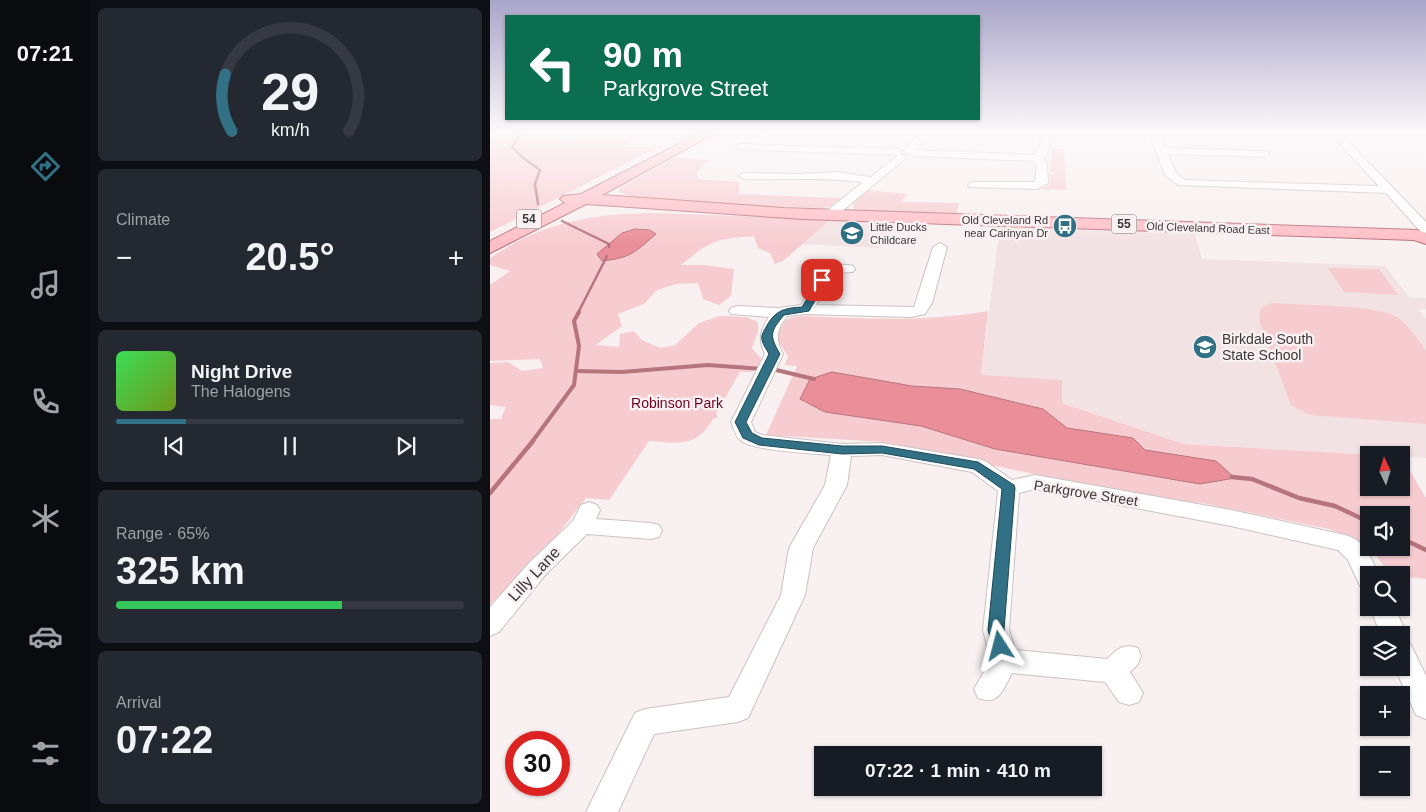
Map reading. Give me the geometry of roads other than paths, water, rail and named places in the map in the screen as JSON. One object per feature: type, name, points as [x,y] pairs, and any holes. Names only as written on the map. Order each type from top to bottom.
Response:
[{"type":"main road","name":"54","points":[[490,248],[632,169]]},
{"type":"main road","name":"54","points":[[490,239],[612,184],[641,169]]},
{"type":"main road","points":[[612,184],[610,193],[625,203]]},
{"type":"main road","points":[[572,202],[625,203]]},
{"type":"main road","name":"Old Cleveland Road East","points":[[572,202],[672,205],[878,216],[1424,234]]},
{"type":"main road","name":"Old Cleveland Road East","points":[[787,212],[878,216]]},
{"type":"street","points":[[832,213],[885,169]]},
{"type":"street","points":[[968,185],[1038,186],[1042,183],[1042,169]]},
{"type":"street","points":[[1168,169],[1171,176],[1182,183],[1389,190]]},
{"type":"street","points":[[1369,169],[1389,190],[1424,234]]},
{"type":"street","points":[[744,176],[800,177],[836,175],[871,180]]},
{"type":"street","points":[[940,247],[924,303],[918,311],[806,309],[787,310],[781,313],[773,322],[767,335],[767,340],[774,354],[741,422],[747,436],[759,441],[842,450],[882,449],[978,466],[1009,488],[996,630],[1004,661],[988,689]]},
{"type":"street","points":[[809,267],[848,269]]},
{"type":"street","points":[[806,309],[828,268]]},
{"type":"street","points":[[737,311],[781,313]]},
{"type":"street","points":[[602,812],[645,722],[738,710],[793,595],[801,548],[836,485],[842,450]]},
{"type":"street","name":"Parkgrove Street","points":[[1009,488],[1034,482],[1230,518],[1345,543],[1358,555],[1363,566]]},
{"type":"street","name":"Lilly Lane","points":[[490,625],[538,568],[586,518],[652,531]]},
{"type":"street","points":[[1004,661],[1121,664],[1130,693]]},
{"type":"street","points":[[1410,671],[1426,706]]},
{"type":"waterway","points":[[538,169],[540,170],[535,184],[538,204]]},
{"type":"waterway","points":[[562,221],[609,244],[609,247]]},
{"type":"waterway","points":[[578,313],[607,256]]},
{"type":"waterway","points":[[532,442],[574,385],[579,346],[574,321],[579,312]]},
{"type":"waterway","points":[[576,371],[622,372],[708,365],[763,369]]},
{"type":"waterway","points":[[772,369],[814,379]]},
{"type":"waterway","points":[[490,493],[533,441]]},
{"type":"waterway","points":[[1232,477],[1252,479],[1299,498],[1335,506],[1360,518]]},
{"type":"waterway","points":[[1410,542],[1426,550]]},
{"type":"place","name":"Old Cleveland Rd near Carinyan Dr","points":[[1065,226]]},
{"type":"place","name":"Little Ducks Childcare","points":[[852,233]]},
{"type":"place","name":"Birkdale South State School","points":[[1205,347]]},
{"type":"park label","name":"Robinson Park","points":[[677,403]]}]
